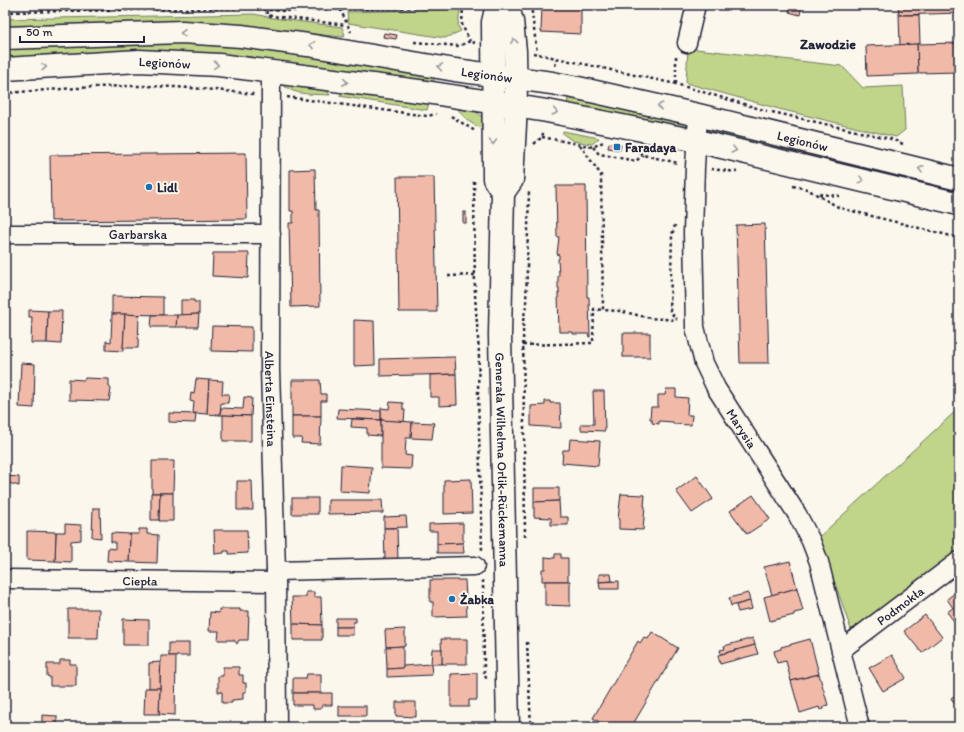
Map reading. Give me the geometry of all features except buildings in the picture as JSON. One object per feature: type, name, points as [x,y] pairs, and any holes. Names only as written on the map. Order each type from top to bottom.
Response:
[{"type":"street","name":"Generała Wilhelma Orlik-Rückemanna","points":[[497,5],[493,22],[494,178],[503,193],[500,335],[508,727]]},
{"type":"street","name":"Generała Wilhelma Orlik-Rückemanna","points":[[503,193],[512,180],[516,106],[516,78],[512,21],[507,5]]},
{"type":"street","points":[[687,43],[696,5]]},
{"type":"street","name":"Legionów","points":[[5,38],[182,32],[241,36],[308,45],[455,70],[578,88],[698,114],[959,179]]},
{"type":"street","name":"Legionów","points":[[5,69],[139,61],[219,65],[516,106],[697,141],[959,204]]},
{"type":"street","name":"Alberta Einsteina","points":[[271,72],[270,369],[276,576],[277,727]]},
{"type":"street","name":"Marysia","points":[[698,114],[693,233],[694,327],[704,363],[716,388],[797,514],[811,541],[819,562],[860,727]]},
{"type":"street","name":"Garbarska","points":[[5,234],[271,234]]},
{"type":"street","name":"Podmokła","points":[[841,650],[959,561]]},
{"type":"street","name":"Ciepła","points":[[5,579],[276,576],[480,566]]},
{"type":"path","points":[[72,5],[72,11]]},
{"type":"path","points":[[266,5],[267,15],[347,25],[340,9]]},
{"type":"path","points":[[5,12],[243,8],[284,11],[463,5],[462,25],[470,41],[459,46]]},
{"type":"path","points":[[531,5],[537,53]]},
{"type":"path","points":[[676,84],[675,64],[677,43],[687,43]]},
{"type":"path","points":[[533,53],[676,84],[768,111],[891,139],[905,145]]},
{"type":"path","points":[[5,93],[99,87],[167,86],[261,94]]},
{"type":"path","points":[[280,96],[427,116],[440,113]]},
{"type":"path","points":[[447,114],[479,133]]},
{"type":"path","points":[[531,146],[542,137],[544,127]]},
{"type":"path","points":[[542,137],[593,147],[599,154],[618,158],[636,161],[643,155],[684,164]]},
{"type":"path","points":[[580,144],[601,175],[603,310]]},
{"type":"path","points":[[710,169],[744,174]]},
{"type":"path","points":[[474,177],[475,275],[479,353],[480,566],[484,672],[488,682]]},
{"type":"path","points":[[786,184],[807,189],[840,208],[959,238]]},
{"type":"path","points":[[525,544],[523,321],[526,306],[529,185]]},
{"type":"path","points":[[448,276],[475,275]]},
{"type":"path","points":[[523,345],[593,343],[594,309],[620,311],[650,318],[677,319],[679,323]]},
{"type":"path","points":[[527,636],[531,727]]},
{"type":"green space","points":[[460,10],[458,26],[461,31],[445,38],[348,23],[347,12]]},
{"type":"green space","points":[[254,14],[342,27],[345,35],[343,37],[244,27],[5,29],[5,19]]},
{"type":"green space","points":[[171,43],[246,45],[435,75],[433,85],[5,60],[5,46]]},
{"type":"green space","points":[[688,48],[842,66],[863,88],[903,86],[905,130],[896,137],[779,109],[686,83]]},
{"type":"green space","points":[[285,83],[323,88],[330,95],[299,93],[288,89],[283,85]]},
{"type":"green space","points":[[344,91],[429,103],[427,110],[339,96]]},
{"type":"green space","points":[[568,98],[688,122],[686,129],[567,106]]},
{"type":"green space","points":[[457,106],[480,114],[485,123],[486,129],[469,121]]},
{"type":"green space","points":[[709,127],[901,174],[912,180],[912,182],[706,134],[705,132]]},
{"type":"green space","points":[[563,131],[599,138],[592,144],[573,141],[563,134]]},
{"type":"green space","points":[[959,408],[959,564],[858,650],[819,537]]},
{"type":"place","name":"Faradaya","points":[[617,147]]},
{"type":"place","name":"Lidl","points":[[149,187]]},
{"type":"place","name":"Żabka","points":[[452,599]]},
{"type":"district","name":"Zawodzie","points":[[828,44]]}]
